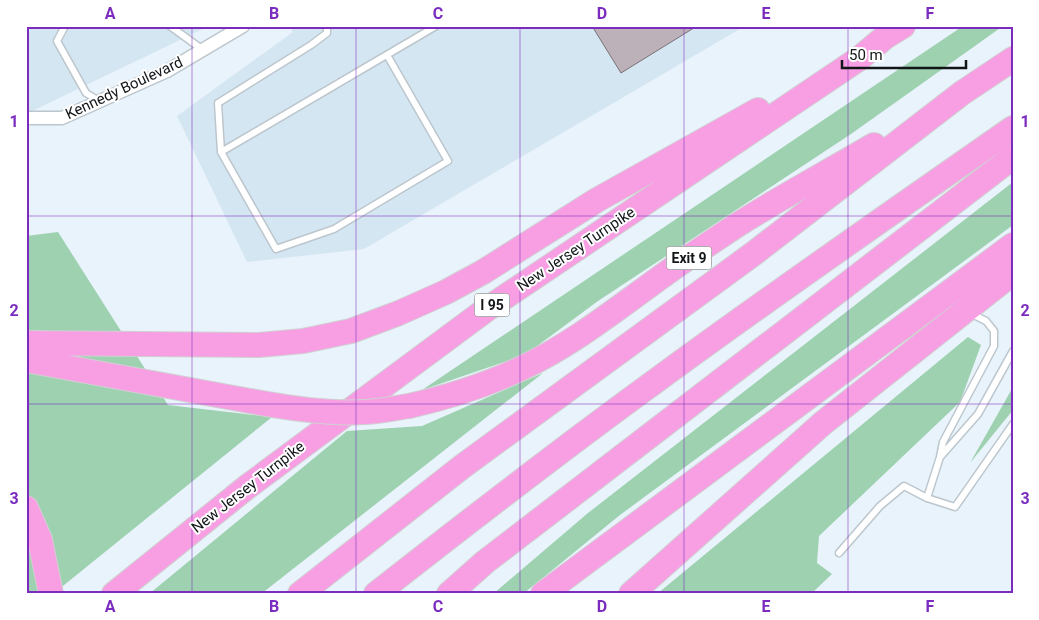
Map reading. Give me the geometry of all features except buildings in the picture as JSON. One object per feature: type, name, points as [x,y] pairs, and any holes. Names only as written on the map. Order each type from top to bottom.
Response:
[{"type":"highway","points":[[26,343],[259,345],[303,341],[351,330],[399,313],[446,292],[475,276],[597,200],[770,104],[855,49],[894,32]]},
{"type":"highway","name":"New Jersey Turnpike","points":[[114,594],[247,487],[487,309],[852,63],[894,32]]},
{"type":"highway","points":[[300,594],[463,466],[753,254],[962,94],[1013,59]]},
{"type":"highway","name":"Exit 9","points":[[26,360],[292,409],[367,412],[409,406],[447,397],[521,369],[561,347],[728,231],[962,94]]},
{"type":"highway","points":[[376,594],[504,494],[657,380],[817,264],[1013,128]]},
{"type":"highway","points":[[449,594],[493,556],[1013,157]]},
{"type":"highway","points":[[543,594],[1013,245]]},
{"type":"highway","points":[[631,594],[663,568],[823,423],[1013,273]]},
{"type":"highway","points":[[26,508],[40,540],[51,594]]},
{"type":"street","name":"Kennedy Boulevard","points":[[26,118],[62,118],[168,71],[243,26]]},
{"type":"lane","points":[[65,26],[56,41],[86,93],[99,101]]},
{"type":"lane","points":[[170,26],[202,50]]},
{"type":"lane","points":[[327,26],[327,33],[311,45],[218,103],[221,152],[276,249],[334,229],[448,161],[387,55]]},
{"type":"lane","points":[[221,152],[436,26]]},
{"type":"lane","points":[[927,498],[943,442],[994,346],[994,332],[986,321],[965,311]]},
{"type":"lane","points":[[940,457],[978,414],[1013,351]]},
{"type":"lane","points":[[839,552],[880,506],[904,486],[927,498],[955,507],[1013,424]]},
{"type":"shaded area","points":[[31,26],[209,26],[26,114],[26,42]]},
{"type":"shaded area","points":[[290,26],[745,26],[364,249],[247,262],[177,116],[293,32]]},
{"type":"green space","points":[[963,26],[1003,26],[851,134],[598,301],[525,355],[422,390]]},
{"type":"green space","points":[[1013,182],[1013,225],[620,515],[523,594],[493,594],[588,513]]},
{"type":"green space","points":[[58,232],[168,405],[272,417],[53,594],[26,594],[26,236]]},
{"type":"green space","points":[[968,337],[981,345],[960,402],[819,536],[817,563],[832,574],[811,594],[657,594]]},
{"type":"green space","points":[[543,373],[261,594],[149,594],[347,431],[422,426]]},
{"type":"green space","points":[[1013,387],[1013,410],[970,463]]}]
